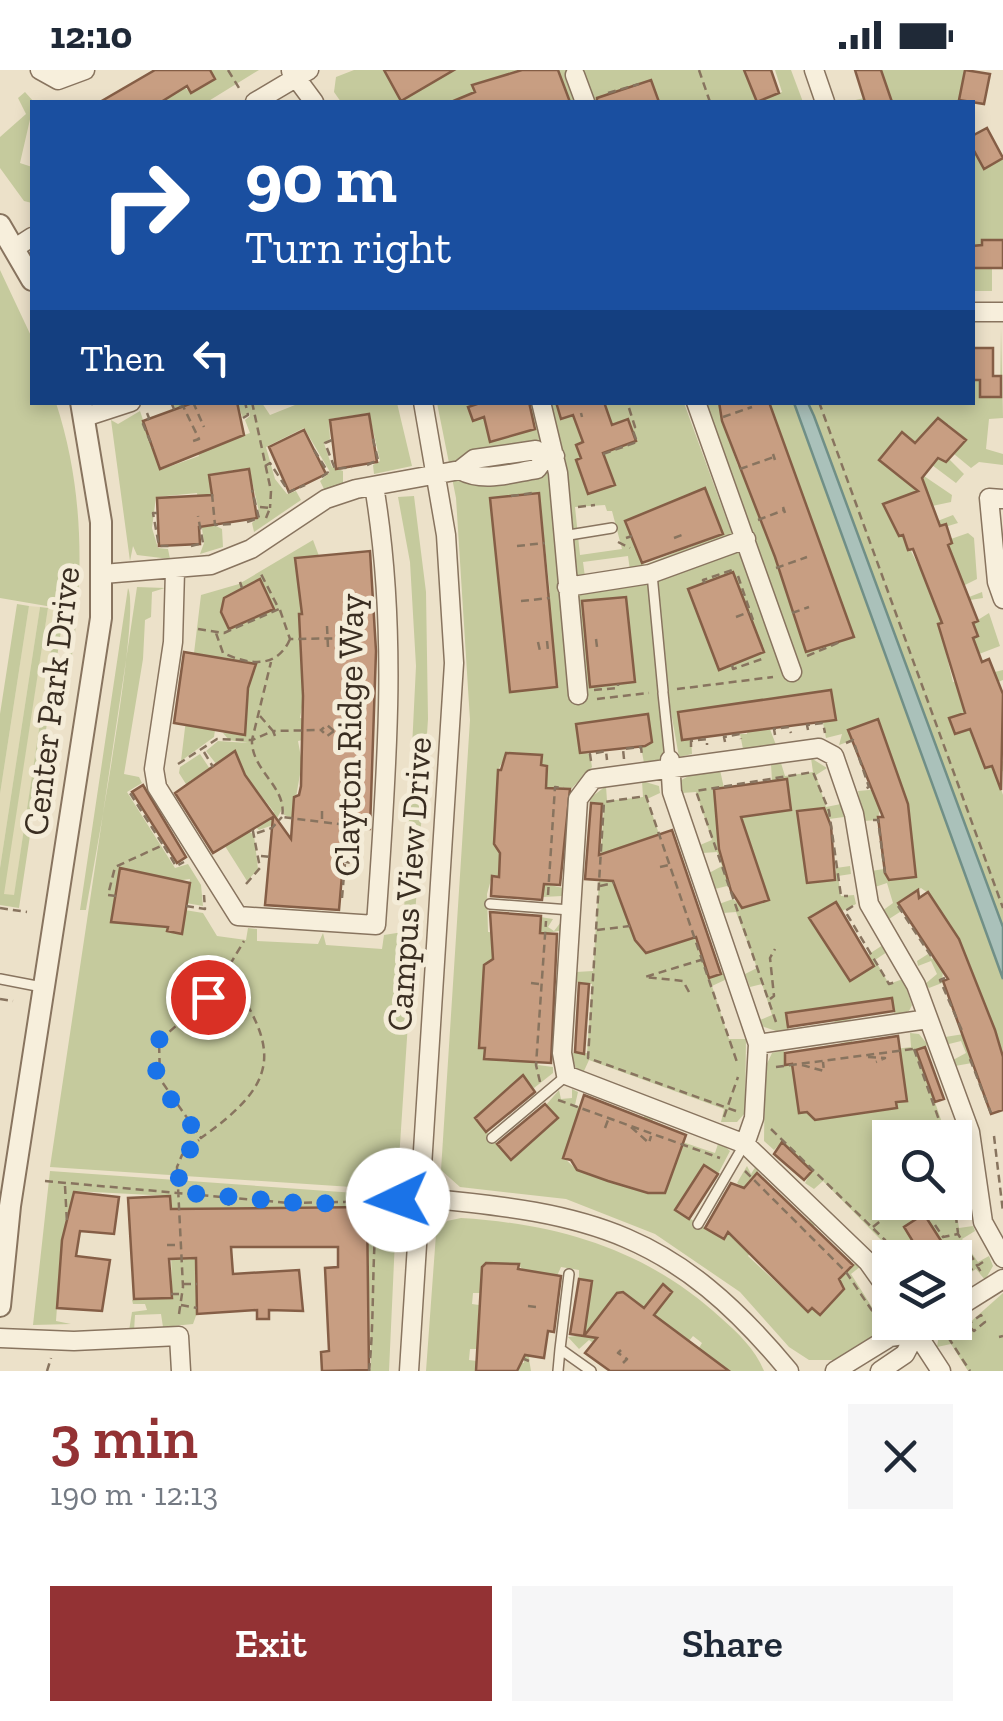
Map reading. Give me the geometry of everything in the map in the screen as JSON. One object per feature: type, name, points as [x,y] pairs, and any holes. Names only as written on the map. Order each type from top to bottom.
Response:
[{"type":"street","points":[[40,70],[58,80],[85,70]]},
{"type":"street","points":[[814,70],[824,100]]},
{"type":"street","points":[[258,100],[299,72],[313,100]]},
{"type":"street","points":[[575,75],[585,100]]},
{"type":"street","points":[[0,225],[24,243],[30,271]]},
{"type":"street","points":[[975,312],[1003,312]]},
{"type":"street","points":[[83,410],[138,405]]},
{"type":"street","name":"Campus View Drive","points":[[409,1371],[454,663],[450,572],[424,405]]},
{"type":"street","points":[[541,405],[563,536],[581,693]]},
{"type":"street","points":[[697,405],[792,672]]},
{"type":"street","name":"Center Park Drive","points":[[0,1306],[10,1206],[98,645],[103,574],[99,494],[83,410]]},
{"type":"street","points":[[103,574],[175,571],[238,556],[326,500],[374,486],[460,470],[474,459],[536,450],[550,457]]},
{"type":"street","points":[[460,470],[475,479],[538,469],[550,457]]},
{"type":"street","name":"Clayton Ridge Way","points":[[175,571],[174,642],[154,769],[157,787],[238,916],[376,925],[390,673],[386,578],[374,486]]},
{"type":"street","points":[[996,499],[997,582],[1003,599]]},
{"type":"street","points":[[568,587],[652,579],[746,540]]},
{"type":"street","points":[[872,1268],[745,1144],[566,1075],[562,1053],[578,800],[593,780],[670,764],[819,748],[834,756],[854,814],[869,904],[904,960],[970,1132],[983,1222],[996,1258]]},
{"type":"street","points":[[670,764],[672,792],[758,1044],[754,1118],[745,1144]]},
{"type":"street","points":[[758,1044],[928,1019]]},
{"type":"street","points":[[420,1198],[554,1213],[641,1244],[724,1300],[789,1371]]},
{"type":"street","points":[[972,1295],[994,1278]]},
{"type":"street","points":[[0,1338],[74,1341],[179,1336],[180,1371]]},
{"type":"street","points":[[834,1371],[885,1340]]},
{"type":"street","points":[[880,1371],[905,1354],[909,1340]]},
{"type":"street","points":[[921,1340],[941,1371]]},
{"type":"lane","points":[[502,455],[504,474]]},
{"type":"lane","points":[[563,536],[612,528]]},
{"type":"lane","points":[[652,579],[670,764]]},
{"type":"lane","points":[[490,904],[570,910]]},
{"type":"lane","points":[[0,979],[44,987]]},
{"type":"lane","points":[[492,1138],[566,1075]]},
{"type":"lane","points":[[698,1224],[745,1144]]},
{"type":"lane","points":[[558,1371],[569,1274]]},
{"type":"lane","points":[[560,1349],[591,1371]]},
{"type":"path","points":[[228,70],[239,88]]},
{"type":"path","points":[[699,70],[709,100]]},
{"type":"path","points":[[608,94],[640,84]]},
{"type":"path","points":[[138,405],[148,418],[142,424],[153,448]]},
{"type":"path","points":[[172,405],[174,410],[183,406],[198,439],[193,441]]},
{"type":"path","points":[[194,405],[204,428]]},
{"type":"path","points":[[243,418],[248,415],[246,405]]},
{"type":"path","points":[[253,405],[265,467],[269,524]]},
{"type":"path","points":[[820,405],[1003,908]]},
{"type":"path","points":[[721,417],[752,407]]},
{"type":"path","points":[[604,454],[637,442],[630,408]]},
{"type":"path","points":[[368,464],[378,460],[372,435]]},
{"type":"path","points":[[332,440],[325,443],[336,470],[352,468]]},
{"type":"path","points":[[314,450],[328,472],[318,480]]},
{"type":"path","points":[[739,469],[774,457]]},
{"type":"path","points":[[265,467],[272,462],[289,492],[305,485]]},
{"type":"path","points":[[247,522],[258,519],[252,490]]},
{"type":"path","points":[[511,496],[532,493]]},
{"type":"path","points":[[212,494],[214,524],[233,524]]},
{"type":"path","points":[[257,506],[270,508]]},
{"type":"path","points":[[572,507],[595,506]]},
{"type":"path","points":[[756,520],[784,510]]},
{"type":"path","points":[[157,513],[153,513],[153,524],[159,546],[174,546]]},
{"type":"path","points":[[191,546],[202,543],[198,516]]},
{"type":"path","points":[[674,538],[682,535]]},
{"type":"path","points":[[517,546],[544,543]]},
{"type":"path","points":[[774,569],[807,556]]},
{"type":"path","points":[[705,583],[703,580],[735,568],[755,624]]},
{"type":"path","points":[[260,572],[290,639]]},
{"type":"path","points":[[521,601],[551,598]]},
{"type":"path","points":[[790,614],[809,607]]},
{"type":"path","points":[[198,629],[229,632],[279,609]]},
{"type":"path","points":[[736,617],[750,612]]},
{"type":"path","points":[[327,626],[328,648]]},
{"type":"path","points":[[216,632],[219,648],[231,658],[272,662]]},
{"type":"path","points":[[290,639],[363,638]]},
{"type":"path","points":[[256,834],[272,828],[284,807],[254,760],[252,740],[272,662],[290,639]]},
{"type":"path","points":[[596,639],[597,647]]},
{"type":"path","points":[[547,641],[548,650]]},
{"type":"path","points":[[538,642],[540,652]]},
{"type":"path","points":[[805,656],[840,642]]},
{"type":"path","points":[[732,665],[733,669],[769,656],[766,651]]},
{"type":"path","points":[[581,693],[587,700],[792,672]]},
{"type":"path","points":[[581,693],[618,688],[618,684]]},
{"type":"path","points":[[260,716],[274,734]]},
{"type":"path","points":[[178,764],[219,739],[252,740],[321,730],[327,722],[334,731]]},
{"type":"path","points":[[219,730],[219,739]]},
{"type":"path","points":[[321,730],[327,738],[334,731],[363,732]]},
{"type":"path","points":[[203,750],[213,767]]},
{"type":"path","points":[[777,778],[696,791],[780,1031]]},
{"type":"path","points":[[546,787],[555,787]]},
{"type":"path","points":[[130,793],[176,866],[189,862]]},
{"type":"path","points":[[723,1122],[727,1108],[740,1071],[646,796],[604,802],[589,1060],[727,1108],[742,1114]]},
{"type":"path","points":[[322,811],[322,822]]},
{"type":"path","points":[[282,816],[356,826]]},
{"type":"path","points":[[246,884],[258,874],[260,856],[252,826]]},
{"type":"path","points":[[543,832],[552,832]]},
{"type":"path","points":[[116,896],[108,894],[115,867],[163,845]]},
{"type":"path","points":[[260,856],[272,857]]},
{"type":"path","points":[[342,898],[344,862],[354,864]]},
{"type":"path","points":[[660,868],[670,864]]},
{"type":"path","points":[[599,886],[614,883]]},
{"type":"path","points":[[186,906],[205,909],[203,886]]},
{"type":"path","points":[[675,910],[685,906]]},
{"type":"path","points":[[898,906],[932,960]]},
{"type":"path","points":[[0,908],[27,912]]},
{"type":"path","points":[[540,1083],[536,1065],[546,919]]},
{"type":"path","points":[[596,930],[630,926]]},
{"type":"path","points":[[201,1138],[162,1085],[156,1068],[158,1046],[167,1030],[212,994],[244,941]]},
{"type":"path","points":[[769,1000],[774,998],[770,958],[775,948]]},
{"type":"path","points":[[689,992],[682,981],[645,977],[703,960]]},
{"type":"path","points":[[179,1314],[183,1284],[180,1160],[255,1094],[263,1076],[256,1016],[226,972]]},
{"type":"path","points":[[946,978],[940,980],[963,1034]]},
{"type":"path","points":[[530,984],[542,984]]},
{"type":"path","points":[[0,999],[13,1001]]},
{"type":"path","points":[[529,1028],[538,1030]]},
{"type":"path","points":[[868,1058],[926,1044]]},
{"type":"path","points":[[914,1049],[938,1120]]},
{"type":"path","points":[[256,1054],[262,1053]]},
{"type":"path","points":[[767,1068],[823,1060],[884,1058],[876,1062]]},
{"type":"path","points":[[970,1059],[990,1114]]},
{"type":"path","points":[[797,1064],[824,1071],[823,1060]]},
{"type":"path","points":[[553,1098],[721,1159]]},
{"type":"path","points":[[606,1128],[609,1119]]},
{"type":"path","points":[[764,1122],[882,1240]]},
{"type":"path","points":[[630,1126],[649,1143],[652,1134]]},
{"type":"path","points":[[997,1139],[1003,1212]]},
{"type":"path","points":[[744,1170],[831,1256],[872,1312]]},
{"type":"path","points":[[45,1181],[290,1205],[398,1200]]},
{"type":"path","points":[[66,1184],[67,1222]]},
{"type":"path","points":[[128,1190],[128,1198]]},
{"type":"path","points":[[228,1196],[229,1208]]},
{"type":"path","points":[[262,1200],[262,1208]]},
{"type":"path","points":[[369,1371],[370,1248],[378,1201]]},
{"type":"path","points":[[872,1228],[882,1220]]},
{"type":"path","points":[[956,1220],[958,1234],[978,1266],[994,1278]]},
{"type":"path","points":[[792,1232],[799,1225]]},
{"type":"path","points":[[935,1225],[942,1238],[958,1234]]},
{"type":"path","points":[[168,1245],[181,1244]]},
{"type":"path","points":[[826,1262],[831,1256]]},
{"type":"path","points":[[972,1270],[996,1258]]},
{"type":"path","points":[[183,1284],[197,1284]]},
{"type":"path","points":[[171,1294],[182,1294]]},
{"type":"path","points":[[180,1305],[197,1308]]},
{"type":"path","points":[[528,1306],[538,1307]]},
{"type":"path","points":[[951,1340],[970,1371]]},
{"type":"path","points":[[620,1350],[626,1359],[624,1363]]},
{"type":"path","points":[[47,1371],[53,1355]]},
{"type":"shaded area","points":[[29,606],[40,607],[0,868],[0,794]]},
{"type":"shaded area","points":[[48,608],[57,610],[14,896],[3,895]]},
{"type":"green space","points":[[164,70],[191,93],[215,79],[210,70],[259,70],[210,100],[164,100],[178,92]]},
{"type":"green space","points":[[354,70],[385,70],[402,100],[340,100],[334,92],[336,77]]},
{"type":"green space","points":[[454,70],[522,70],[472,84],[478,100],[467,100],[465,96],[454,100],[402,100]]},
{"type":"green space","points":[[558,70],[744,70],[756,100],[658,100],[651,80],[611,94],[612,100],[569,100]]},
{"type":"green space","points":[[775,70],[791,70],[802,100],[762,100],[782,92]]},
{"type":"green space","points":[[881,70],[965,70],[958,100],[856,100],[864,98]]},
{"type":"green space","points":[[25,92],[32,100],[20,163],[30,166],[30,202],[24,201],[0,168],[0,137],[26,114],[18,98]]},
{"type":"green space","points":[[975,153],[984,168],[1003,158],[1003,240],[992,241],[992,291],[975,291],[975,268],[986,268],[986,245],[975,246]]},
{"type":"green space","points":[[0,270],[30,334],[30,405],[57,405],[72,470],[79,575],[68,679],[72,594],[70,610],[0,598]]},
{"type":"green space","points":[[1001,328],[1003,418],[989,419],[986,449],[1003,454],[1003,465],[979,462],[971,468],[954,454],[966,439],[948,424],[928,449],[939,459],[949,459],[964,474],[956,483],[932,465],[936,460],[903,432],[879,459],[913,488],[924,476],[952,495],[951,502],[932,506],[925,489],[883,504],[899,536],[953,515],[958,523],[905,539],[921,571],[953,561],[948,545],[951,539],[968,533],[974,538],[977,579],[963,586],[951,604],[982,592],[983,598],[970,600],[939,624],[977,635],[973,623],[989,613],[1000,646],[979,654],[974,642],[946,653],[953,682],[1003,670],[1003,680],[958,692],[965,713],[949,719],[955,734],[1003,718],[977,749],[985,768],[1003,761],[1003,771],[996,774],[1003,795],[1003,1057],[998,1044],[972,1063],[955,1066],[953,1060],[966,1053],[961,1041],[949,1044],[945,1037],[995,1029],[969,962],[943,971],[942,983],[929,988],[925,984],[937,974],[931,961],[918,966],[917,961],[928,954],[932,959],[959,938],[928,893],[921,888],[899,902],[903,910],[889,919],[882,911],[893,903],[887,883],[875,887],[871,871],[884,869],[889,880],[916,876],[908,805],[880,808],[878,820],[864,821],[858,791],[902,787],[878,719],[851,728],[853,740],[839,745],[842,734],[826,738],[823,723],[835,717],[831,690],[759,700],[776,745],[743,749],[740,734],[747,734],[750,702],[678,712],[682,739],[691,739],[692,754],[679,757],[668,695],[664,695],[670,759],[644,763],[641,747],[647,714],[576,724],[580,752],[590,754],[592,767],[572,788],[546,787],[547,766],[541,765],[541,755],[507,753],[498,770],[500,853],[555,790],[550,885],[563,888],[562,896],[543,897],[543,880],[492,876],[487,894],[488,932],[539,935],[540,917],[553,919],[548,927],[554,931],[561,922],[564,930],[547,933],[538,1065],[553,1067],[553,1073],[534,1088],[522,1076],[475,1118],[511,1160],[558,1119],[546,1105],[559,1090],[561,1099],[572,1098],[572,1089],[578,1092],[575,1105],[639,1126],[645,1115],[653,1119],[650,1131],[715,1153],[719,1141],[730,1151],[718,1174],[705,1166],[676,1210],[723,1239],[751,1193],[737,1183],[747,1166],[751,1174],[756,1166],[762,1167],[754,1176],[805,1224],[813,1217],[818,1222],[810,1230],[849,1269],[857,1262],[861,1266],[851,1274],[872,1307],[872,1338],[836,1360],[809,1360],[789,1347],[740,1292],[655,1234],[566,1199],[460,1187],[441,1170],[470,720],[456,498],[437,405],[481,405],[491,442],[536,428],[530,405],[557,405],[562,419],[599,405],[685,405],[729,526],[739,523],[706,405],[975,405],[975,380],[980,380],[981,397],[1000,397]],"holes":[[[722,421],[783,450],[738,466]],[[743,472],[803,500],[758,516]],[[705,489],[723,533],[688,548],[679,527],[671,530],[679,551],[644,565],[626,520]],[[539,493],[544,539],[494,543],[490,498]],[[605,505],[607,511],[612,511],[622,549],[580,555],[575,507]],[[806,505],[821,546],[777,562],[762,522]],[[545,547],[550,593],[501,598],[496,553]],[[628,556],[632,585],[587,592],[583,562]],[[823,556],[853,637],[807,652],[780,572]],[[626,597],[634,682],[590,686],[586,649],[608,646],[607,638],[585,640],[581,602]],[[549,603],[553,640],[531,643],[532,652],[554,650],[557,687],[510,692],[501,608]],[[750,616],[764,652],[719,670],[710,649]],[[493,951],[520,1061],[484,1059],[485,1048],[479,1047],[484,966],[493,959]],[[575,1124],[676,1162],[666,1192],[648,1193],[577,1170],[563,1157]],[[751,1252],[834,1275],[844,1290],[820,1315],[812,1308],[808,1312],[748,1256]]]},
{"type":"green space","points":[[174,405],[196,405],[211,447],[250,433],[245,420],[249,412],[243,418],[238,405],[263,405],[270,415],[295,405],[397,405],[412,466],[374,474],[373,465],[380,461],[369,413],[329,419],[330,439],[324,443],[332,467],[343,471],[343,485],[325,491],[320,481],[330,472],[304,428],[266,447],[275,479],[287,494],[296,491],[301,500],[254,532],[252,523],[260,516],[249,468],[209,474],[214,525],[222,529],[223,547],[200,554],[204,543],[197,493],[156,497],[152,528],[158,548],[168,549],[170,559],[137,555],[133,546],[130,561],[111,420],[118,424],[140,411],[160,470],[199,456],[183,406]]},
{"type":"green space","points":[[414,496],[426,592],[428,719],[397,1190],[50,1167],[137,587],[165,588],[152,592],[151,617],[145,620],[143,659],[124,774],[139,777],[142,783],[127,792],[175,868],[188,864],[201,885],[203,906],[186,903],[190,879],[175,881],[120,869],[112,922],[168,927],[168,931],[181,933],[185,910],[203,913],[217,936],[246,940],[248,928],[257,929],[257,941],[318,944],[323,933],[326,945],[382,949],[384,935],[403,932],[416,666],[410,562],[398,497]]},
{"type":"green space","points":[[313,540],[319,556],[295,558],[302,638],[295,638],[322,640],[300,649],[304,696],[300,718],[307,719],[307,739],[298,741],[302,763],[296,797],[298,820],[284,815],[284,806],[273,825],[259,830],[254,825],[274,812],[245,775],[236,753],[217,765],[206,751],[218,741],[248,743],[229,740],[223,733],[245,734],[247,687],[256,665],[209,657],[191,726],[215,730],[214,737],[181,761],[201,595],[239,584]]},
{"type":"green space","points":[[128,588],[128,642],[115,741],[86,910],[80,910]]},
{"type":"green space","points":[[17,604],[29,606],[0,794],[0,714]]},
{"type":"green space","points":[[40,607],[48,608],[4,894],[14,895],[57,610],[64,611],[19,908],[0,905],[0,868]]},
{"type":"green space","points":[[200,754],[210,769],[190,781],[197,794],[254,835],[258,869],[247,881],[179,773],[180,767]]},
{"type":"green space","points":[[811,758],[827,768],[816,775],[826,807],[841,804],[844,817],[829,819],[824,808],[797,811],[807,883],[835,880],[836,868],[850,866],[851,874],[838,876],[841,896],[854,895],[856,904],[842,911],[836,902],[810,919],[850,981],[869,954],[883,945],[887,952],[875,960],[889,984],[903,979],[912,1005],[909,1011],[895,1017],[892,998],[849,1004],[851,1022],[835,1024],[832,1006],[787,1012],[789,1030],[779,1032],[761,1026],[760,1020],[772,1015],[762,984],[750,987],[745,974],[757,968],[736,912],[723,913],[719,904],[733,899],[743,908],[768,899],[746,831],[731,885],[715,889],[709,873],[722,866],[717,852],[703,853],[700,845],[712,840],[696,792],[682,793],[678,782],[692,774],[720,770],[724,788],[772,781],[771,764],[781,763],[785,776],[813,772]]},
{"type":"green space","points":[[642,781],[659,786],[660,793],[647,799],[708,977],[724,972],[727,979],[712,986],[729,1039],[746,1039],[745,1113],[737,1122],[721,1122],[724,1109],[589,1060],[584,1071],[577,1072],[571,1053],[587,1053],[592,984],[576,982],[576,972],[593,971],[604,805],[590,803],[590,798],[606,786],[607,801],[643,797]]},
{"type":"green space","points":[[910,1033],[919,1034],[928,1045],[917,1050],[941,1120],[872,1120],[872,1220],[958,1220],[959,1228],[973,1226],[975,1231],[963,1240],[881,1240],[823,1181],[814,1189],[805,1183],[812,1170],[782,1142],[774,1150],[764,1141],[765,1068],[772,1053],[784,1050],[786,1065],[843,1055],[841,1043],[852,1041],[856,1054],[911,1047]],"holes":[[[802,1080],[907,1100],[897,1102],[897,1108],[815,1120],[807,1112],[799,1113],[794,1082]]]},
{"type":"green space","points":[[50,1171],[397,1196],[389,1371],[359,1371],[371,1369],[367,1206],[192,1208],[190,1258],[196,1259],[197,1313],[193,1324],[163,1327],[161,1314],[135,1315],[134,1331],[129,1331],[132,1312],[147,1310],[145,1304],[133,1304],[132,1300],[172,1298],[170,1196],[74,1191],[61,1246],[77,1248],[76,1252],[61,1252],[56,1321],[71,1324],[33,1325]]},
{"type":"green space","points":[[461,1218],[567,1234],[632,1258],[693,1294],[740,1336],[764,1371],[720,1371],[719,1363],[699,1348],[702,1343],[693,1336],[689,1341],[654,1315],[658,1309],[648,1303],[644,1308],[623,1292],[630,1371],[589,1340],[579,1349],[568,1337],[583,1335],[592,1282],[579,1279],[579,1270],[561,1267],[557,1276],[543,1273],[529,1359],[531,1371],[517,1371],[518,1363],[524,1363],[523,1270],[518,1264],[486,1263],[480,1293],[473,1293],[472,1304],[479,1305],[477,1349],[470,1349],[469,1360],[477,1361],[476,1371],[426,1371],[436,1234],[447,1221]]},
{"type":"green space","points":[[972,1253],[978,1262],[989,1256],[993,1266],[985,1280],[976,1269],[972,1272]]},
{"type":"green space","points":[[1003,1293],[1003,1371],[968,1371],[951,1344],[937,1347],[938,1340],[972,1340],[972,1321]]},
{"type":"water","points":[[795,405],[809,405],[814,416],[1003,927],[1003,979]]},
{"type":"building","points":[[155,70],[210,70],[215,79],[191,93],[187,86],[164,100],[103,100]]},
{"type":"building","points":[[384,70],[454,70],[403,100]]},
{"type":"building","points":[[522,70],[558,70],[569,100],[456,100],[475,92],[472,85]]},
{"type":"building","points":[[744,70],[771,70],[779,93],[756,100]]},
{"type":"building","points":[[855,70],[881,70],[891,100],[864,100]]},
{"type":"building","points":[[965,70],[990,74],[984,104],[959,100]]},
{"type":"building","points":[[651,80],[658,100],[597,100]]},
{"type":"building","points":[[987,128],[1003,158],[984,169],[975,152],[975,134]]},
{"type":"building","points":[[982,240],[1003,240],[1003,268],[975,268],[975,246],[982,245]]},
{"type":"building","points":[[975,348],[993,348],[993,376],[1001,376],[1001,397],[980,397],[980,380],[975,380]]},
{"type":"building","points":[[187,405],[238,405],[244,435],[160,469],[143,421]]},
{"type":"building","points":[[530,405],[535,429],[490,442],[484,417],[473,421],[468,407]]},
{"type":"building","points":[[557,405],[605,405],[612,425],[628,419],[636,441],[603,453],[615,485],[588,494],[576,460],[581,458],[576,445],[583,442],[573,415],[561,419]]},
{"type":"building","points":[[719,405],[770,405],[854,637],[806,652],[775,557],[722,421]]},
{"type":"building","points":[[369,414],[377,462],[336,469],[330,420]]},
{"type":"building","points":[[938,418],[966,440],[946,462],[938,458],[922,478],[940,526],[946,524],[952,543],[948,545],[978,621],[973,623],[978,636],[973,638],[982,662],[989,659],[1003,694],[1001,790],[992,766],[985,768],[970,729],[955,734],[949,718],[965,713],[938,624],[942,623],[913,549],[908,550],[883,504],[918,491],[879,460],[902,432],[915,443]]},
{"type":"building","points":[[304,430],[326,474],[289,492],[269,447]]},
{"type":"building","points":[[249,469],[257,518],[199,527],[200,544],[159,546],[157,498],[212,495],[209,475]]},
{"type":"building","points":[[705,488],[723,534],[642,563],[625,521]]},
{"type":"building","points":[[539,493],[557,687],[510,692],[490,498]]},
{"type":"building","points":[[370,551],[376,651],[370,829],[346,828],[339,910],[265,905],[273,817],[213,853],[175,793],[235,751],[245,775],[291,839],[294,797],[299,795],[301,786],[303,696],[302,614],[295,558]]},
{"type":"building","points":[[733,572],[764,652],[719,670],[688,589]]},
{"type":"building","points":[[260,579],[274,609],[229,629],[221,612],[224,598]]},
{"type":"building","points":[[626,597],[635,682],[590,687],[582,601]]},
{"type":"building","points":[[184,652],[256,664],[248,688],[245,735],[174,723]]},
{"type":"building","points":[[831,690],[836,720],[682,740],[678,712]]},
{"type":"building","points":[[648,714],[652,742],[580,753],[576,724]]},
{"type":"building","points":[[878,719],[908,804],[916,877],[889,880],[885,873],[878,817],[883,817],[848,730]]},
{"type":"building","points":[[506,753],[542,755],[541,765],[547,766],[546,788],[570,789],[560,885],[544,884],[542,900],[491,896],[492,876],[499,877],[500,853],[494,844],[498,770]]},
{"type":"building","points":[[787,779],[791,810],[741,817],[769,900],[742,908],[731,891],[719,849],[714,789]]},
{"type":"building","points":[[143,785],[186,857],[177,863],[132,792]]},
{"type":"building","points":[[591,803],[602,804],[599,855],[672,830],[721,974],[709,978],[696,937],[646,953],[635,940],[613,881],[585,879]]},
{"type":"building","points":[[824,808],[831,826],[835,880],[807,883],[797,811]]},
{"type":"building","points":[[120,868],[190,883],[182,934],[167,931],[168,927],[111,922]]},
{"type":"building","points":[[918,890],[919,898],[928,892],[959,939],[995,1030],[1003,1057],[1003,1110],[991,1114],[943,981],[948,979],[898,903]]},
{"type":"building","points":[[836,902],[874,966],[850,981],[809,918]]},
{"type":"building","points":[[490,912],[541,916],[540,933],[557,934],[551,1063],[484,1059],[485,1048],[479,1048],[484,965],[493,959]]},
{"type":"building","points":[[579,983],[589,984],[584,1054],[575,1052]]},
{"type":"building","points":[[892,998],[894,1011],[788,1027],[786,1013]]},
{"type":"building","points":[[898,1036],[907,1101],[896,1102],[897,1108],[815,1120],[807,1112],[799,1113],[792,1064],[785,1065],[785,1053]]},
{"type":"building","points":[[925,1047],[944,1099],[935,1102],[916,1050]]},
{"type":"building","points":[[523,1075],[535,1092],[486,1132],[475,1118]]},
{"type":"building","points":[[584,1095],[686,1135],[665,1193],[648,1193],[608,1181],[577,1170],[571,1160],[563,1158]]},
{"type":"building","points":[[545,1104],[558,1118],[511,1160],[497,1144]]},
{"type":"building","points":[[782,1142],[812,1171],[804,1180],[774,1154]]},
{"type":"building","points":[[704,1165],[718,1174],[689,1219],[675,1210]]},
{"type":"building","points":[[757,1173],[853,1265],[839,1279],[844,1289],[820,1315],[812,1308],[808,1312],[728,1232],[724,1239],[705,1228],[731,1183],[744,1188]]},
{"type":"building","points":[[74,1192],[119,1197],[114,1234],[80,1231],[76,1256],[110,1260],[102,1311],[57,1308],[62,1240]]},
{"type":"building","points":[[170,1196],[171,1209],[367,1207],[369,1370],[322,1371],[321,1352],[329,1351],[325,1268],[338,1267],[338,1247],[231,1247],[233,1274],[299,1270],[303,1311],[269,1310],[269,1319],[257,1319],[257,1310],[197,1314],[196,1258],[169,1259],[172,1298],[134,1299],[128,1198]]},
{"type":"building","points":[[915,1220],[928,1220],[941,1240],[912,1240],[904,1227]]},
{"type":"building","points":[[486,1263],[519,1264],[518,1269],[561,1276],[554,1332],[548,1331],[544,1358],[525,1355],[517,1371],[476,1371],[482,1267]]},
{"type":"building","points":[[579,1279],[592,1281],[584,1336],[570,1334]]},
{"type":"building","points":[[663,1284],[672,1292],[654,1315],[729,1371],[610,1371],[585,1353],[597,1338],[584,1336],[617,1293],[623,1292],[644,1308]]},
{"type":"route","points":[[208,997],[174,1023],[158,1046],[156,1068],[162,1085],[201,1138],[180,1160],[176,1172],[178,1192],[309,1204],[398,1200]]}]
